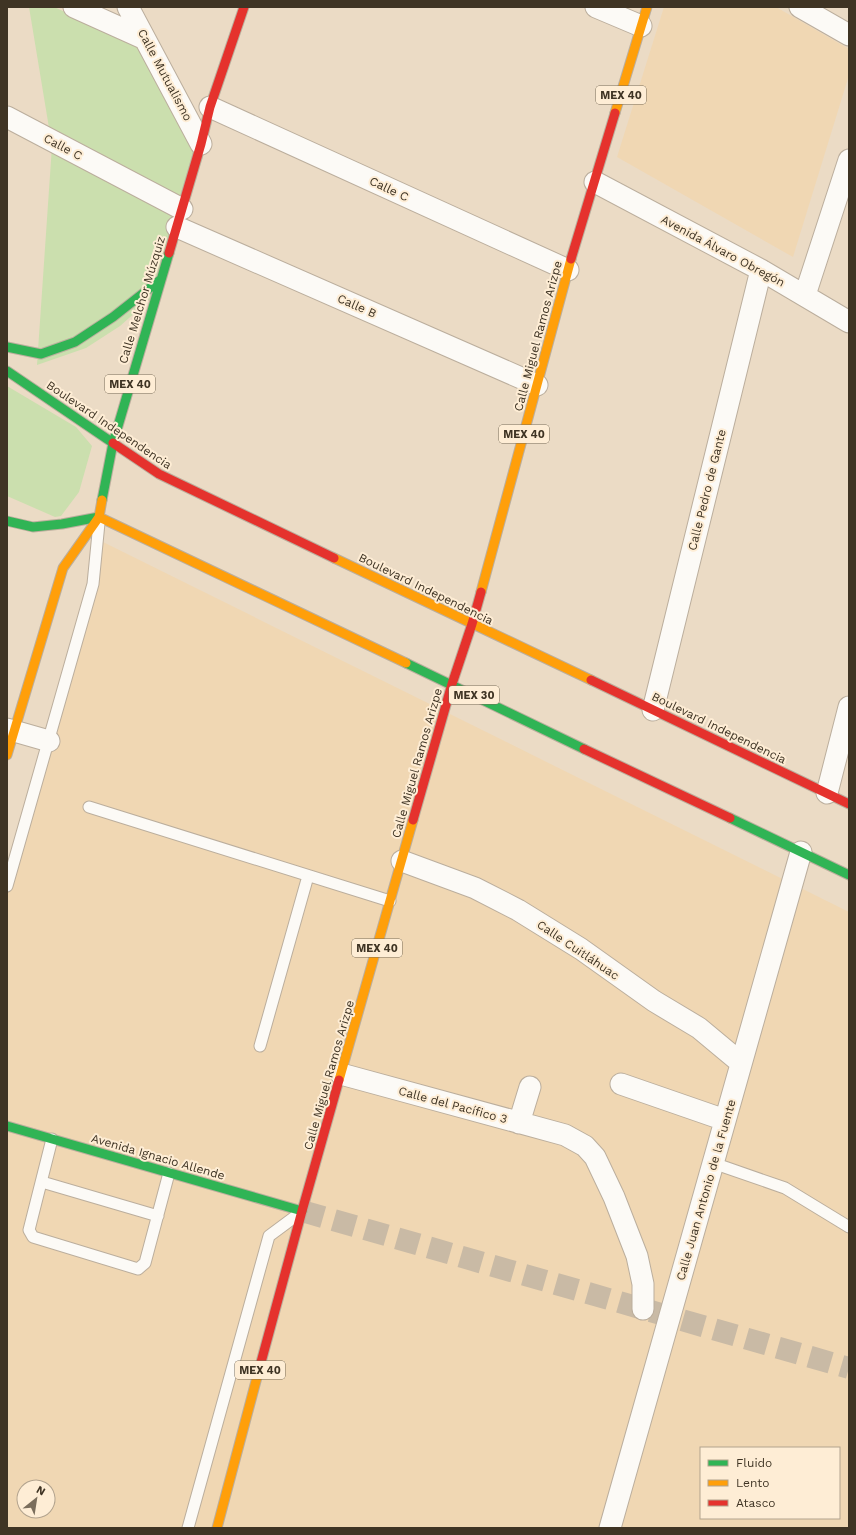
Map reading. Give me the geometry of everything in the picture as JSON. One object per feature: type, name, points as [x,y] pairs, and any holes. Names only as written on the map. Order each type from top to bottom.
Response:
[{"type":"main road","name":"Calle Melchor Múzquiz","points":[[7,755],[11,730],[63,568],[99,517],[113,442],[201,144],[210,107],[244,7]]},
{"type":"main road","name":"Calle Miguel Ramos Arizpe","points":[[217,1528],[302,1211],[452,684],[472,624],[568,270],[644,17]]},
{"type":"main road","points":[[7,347],[41,354],[75,342],[113,317],[160,280]]},
{"type":"main road","name":"Boulevard Independencia","points":[[7,371],[159,474],[849,804]]},
{"type":"main road","points":[[7,521],[33,527],[62,524],[99,517]]},
{"type":"main road","name":"MEX 30","points":[[99,517],[452,684],[849,875]]},
{"type":"main road","name":"Avenida Ignacio Allende","points":[[7,1126],[302,1211]]},
{"type":"street","points":[[74,7],[145,39]]},
{"type":"street","name":"Calle Mutualismo","points":[[128,7],[201,144]]},
{"type":"street","points":[[596,7],[644,17]]},
{"type":"street","points":[[800,7],[831,15],[849,35]]},
{"type":"street","name":"Calle C","points":[[210,107],[568,270]]},
{"type":"street","name":"Calle C","points":[[7,117],[179,218]]},
{"type":"street","points":[[805,295],[849,160]]},
{"type":"street","name":"Avenida Álvaro Obregón","points":[[595,182],[761,270],[849,322]]},
{"type":"street","name":"Calle B","points":[[179,218],[537,385]]},
{"type":"street","name":"Calle Pedro de Gante","points":[[653,710],[761,270]]},
{"type":"street","points":[[827,793],[849,707]]},
{"type":"street","points":[[11,730],[49,740]]},
{"type":"street","name":"Calle Juan Antonio de la Fuente","points":[[610,1528],[801,852]]},
{"type":"street","name":"Calle Cuitláhuac","points":[[402,861],[475,888],[518,910],[581,949],[654,1001],[700,1028],[741,1063]]},
{"type":"street","name":"Calle del Pacífico 3","points":[[341,1074],[565,1135],[585,1146],[595,1157],[614,1197],[637,1256],[643,1284],[643,1309]]},
{"type":"street","points":[[621,1084],[725,1120]]},
{"type":"street","points":[[519,1123],[530,1087]]},
{"type":"lane","points":[[7,886],[93,584],[99,517]]},
{"type":"lane","points":[[89,807],[390,901]]},
{"type":"lane","points":[[260,1046],[308,876]]},
{"type":"lane","points":[[52,1139],[29,1230],[33,1237],[138,1269],[145,1263],[169,1173]]},
{"type":"lane","points":[[713,1163],[785,1188],[849,1227]]},
{"type":"lane","points":[[42,1182],[158,1216]]},
{"type":"lane","points":[[188,1528],[269,1236],[302,1211]]},
{"type":"shaded area","points":[[664,7],[776,7],[849,49],[849,75],[793,257],[617,157]]},
{"type":"shaded area","points":[[99,540],[849,912],[849,1528],[7,1528],[7,869]]},
{"type":"green space","points":[[29,7],[54,7],[138,45],[204,152],[164,287],[120,326],[86,348],[37,365],[52,146]]},
{"type":"green space","points":[[7,386],[76,427],[92,446],[79,492],[61,516],[55,517],[7,496]]},
{"type":"tunnel","points":[[302,1211],[849,1368]]},
{"type":"traffic: fast","points":[[102,500],[113,443],[169,253]]},
{"type":"traffic: fast","points":[[7,347],[41,354],[75,342],[113,317],[160,280]]},
{"type":"traffic: fast","points":[[7,371],[113,443]]},
{"type":"traffic: fast","points":[[7,521],[33,527],[62,524],[99,517]]},
{"type":"traffic: fast","points":[[406,663],[584,749]]},
{"type":"traffic: fast","points":[[730,818],[849,875]]},
{"type":"traffic: fast","points":[[7,1126],[302,1211]]},
{"type":"traffic: slow","points":[[615,113],[647,7]]},
{"type":"traffic: slow","points":[[481,592],[571,259]]},
{"type":"traffic: slow","points":[[7,755],[63,568],[99,517],[102,500]]},
{"type":"traffic: slow","points":[[99,517],[406,663]]},
{"type":"traffic: slow","points":[[334,558],[591,680]]},
{"type":"traffic: slow","points":[[339,1080],[413,820]]},
{"type":"traffic: slow","points":[[217,1528],[260,1366]]},
{"type":"traffic: jam","points":[[169,253],[201,144],[210,107],[244,7]]},
{"type":"traffic: jam","points":[[571,259],[615,113]]},
{"type":"traffic: jam","points":[[113,443],[159,474],[334,558]]},
{"type":"traffic: jam","points":[[413,820],[452,684],[481,592]]},
{"type":"traffic: jam","points":[[591,680],[849,804]]},
{"type":"traffic: jam","points":[[584,749],[730,818]]},
{"type":"traffic: jam","points":[[260,1366],[339,1080]]}]
